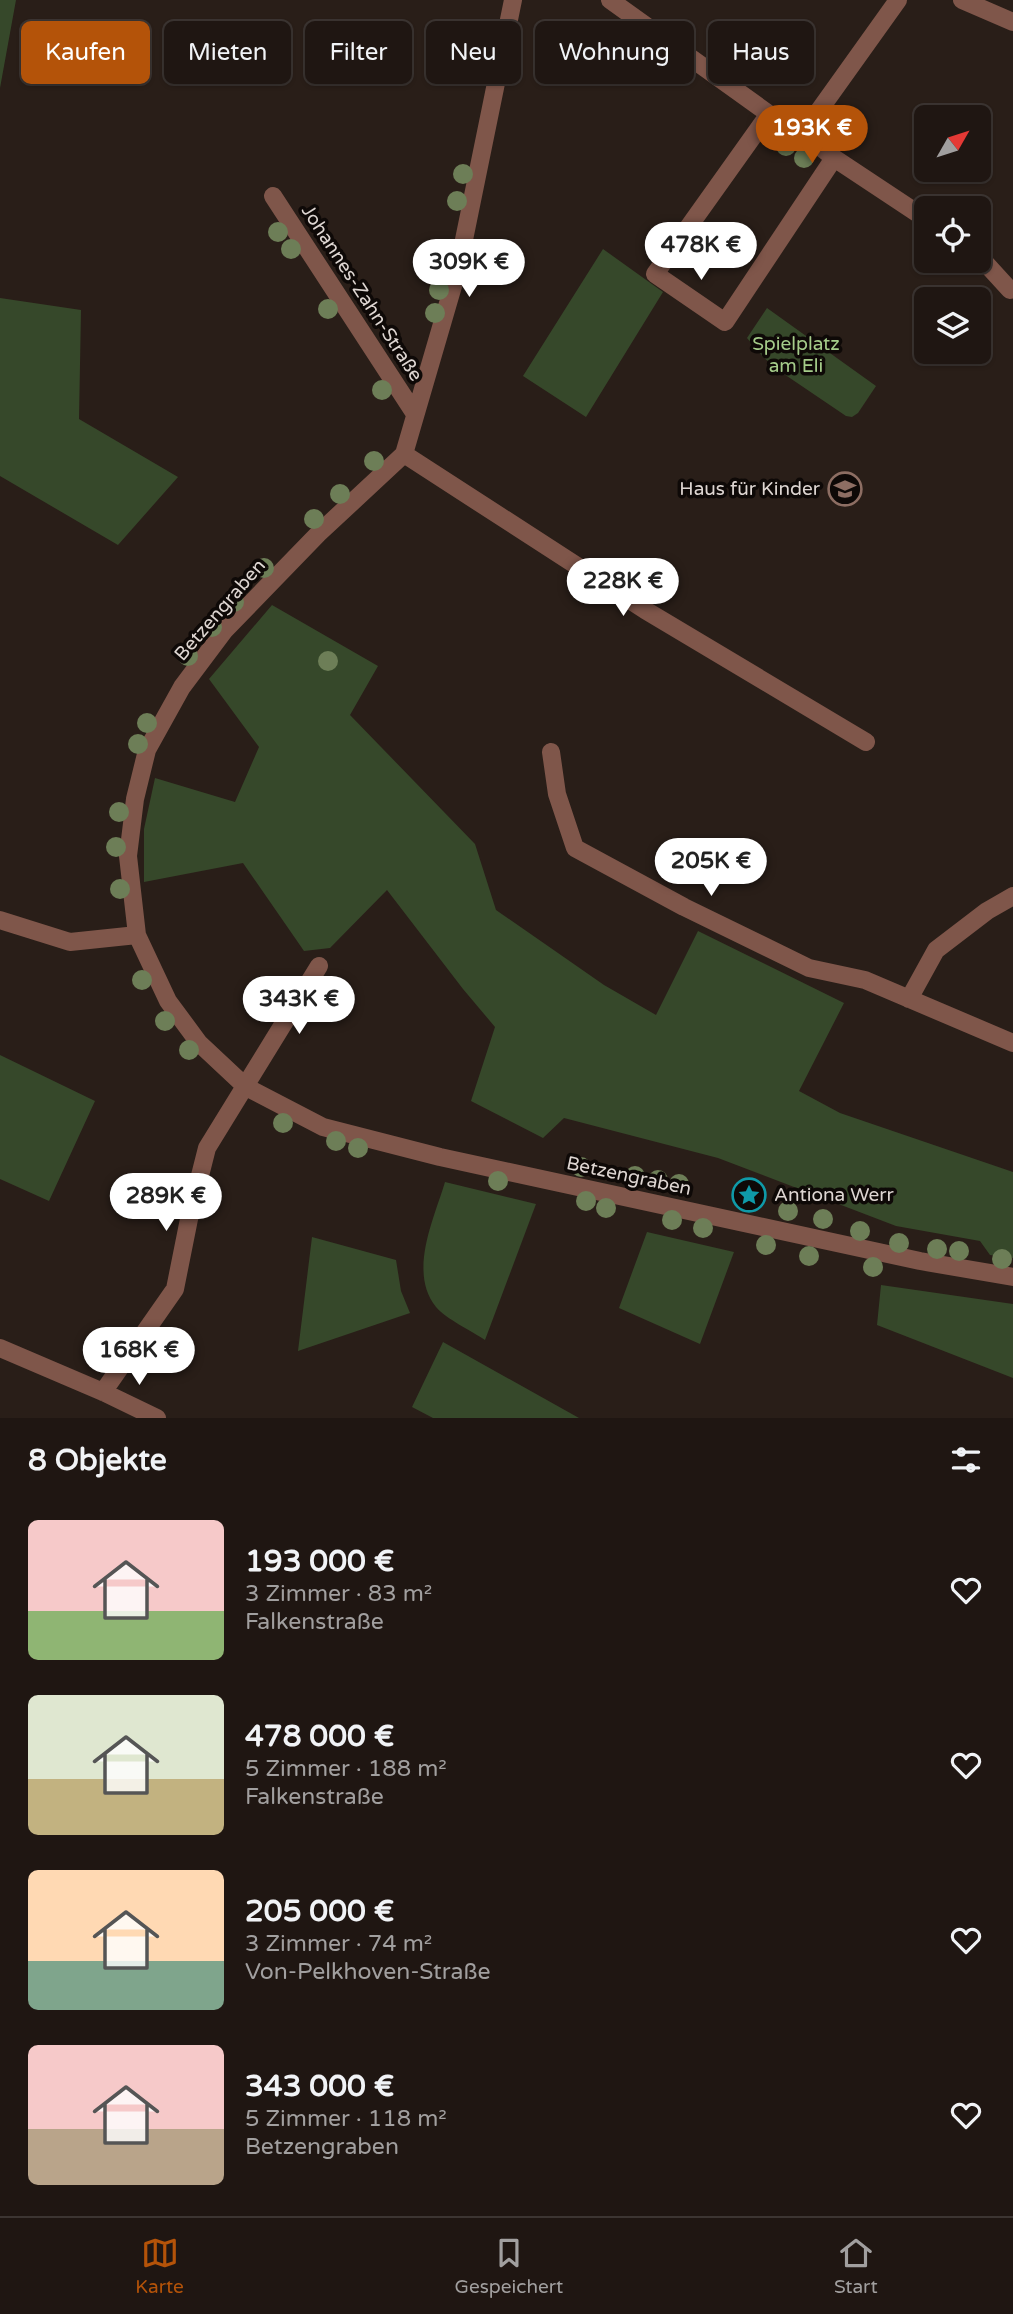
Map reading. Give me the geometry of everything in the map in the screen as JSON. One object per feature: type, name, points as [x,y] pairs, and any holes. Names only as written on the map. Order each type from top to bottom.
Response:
[{"type":"street","points":[[513,0],[457,269],[404,454],[645,610],[866,742]]},
{"type":"street","points":[[610,0],[769,114],[803,133],[834,158],[914,211]]},
{"type":"street","points":[[803,133],[898,0]]},
{"type":"street","points":[[962,0],[1013,22]]},
{"type":"street","points":[[769,114],[655,274],[725,322],[834,158]]},
{"type":"street","name":"Johannes-Zahn-Straße","points":[[273,196],[415,414]]},
{"type":"street","points":[[991,269],[1010,290]]},
{"type":"street","name":"Betzengraben","points":[[404,454],[318,534],[224,631],[182,687],[147,750],[135,799],[128,856],[137,935],[168,1001],[199,1043],[246,1087],[323,1126],[440,1157],[919,1262],[1013,1277]]},
{"type":"street","points":[[551,752],[557,794],[575,848],[809,968],[864,980],[1013,1042]]},
{"type":"street","points":[[909,999],[936,950],[987,911],[1013,896]]},
{"type":"street","points":[[0,920],[70,942],[137,935]]},
{"type":"street","points":[[103,1391],[175,1289],[207,1148],[319,966]]},
{"type":"street","points":[[0,1348],[103,1391],[157,1418]]},
{"type":"green space","points":[[0,0],[16,0],[0,88]]},
{"type":"green space","points":[[603,249],[663,292],[586,417],[523,376]]},
{"type":"green space","points":[[0,298],[81,310],[79,419],[178,477],[118,545],[0,476]]},
{"type":"green space","name":"Spielplatz am Eli","points":[[767,308],[876,386],[858,413],[852,417],[846,416],[763,357],[747,338]]},
{"type":"green space","points":[[272,605],[378,666],[350,715],[475,844],[496,910],[604,985],[656,1015],[698,931],[844,1003],[799,1091],[840,1113],[1013,1172],[1013,1258],[990,1255],[980,1241],[896,1226],[718,1158],[564,1118],[543,1138],[471,1101],[495,1027],[387,890],[330,948],[304,951],[243,863],[144,882],[144,829],[155,778],[235,802],[259,747],[209,679]]},
{"type":"green space","points":[[0,1055],[95,1101],[49,1201],[0,1179]]},
{"type":"green space","points":[[445,1182],[536,1204],[485,1340],[436,1307],[424,1278],[426,1245]]},
{"type":"green space","points":[[647,1232],[734,1252],[700,1344],[619,1308]]},
{"type":"green space","points":[[312,1237],[396,1260],[401,1291],[410,1313],[298,1351]]},
{"type":"green space","points":[[881,1285],[1013,1304],[1013,1378],[877,1325]]},
{"type":"green space","points":[[443,1342],[579,1418],[433,1418],[412,1407]]},
{"type":"place","name":"Haus für Kinder","points":[[845,489]]},
{"type":"place","name":"Antiona Werr","points":[[749,1195]]}]
